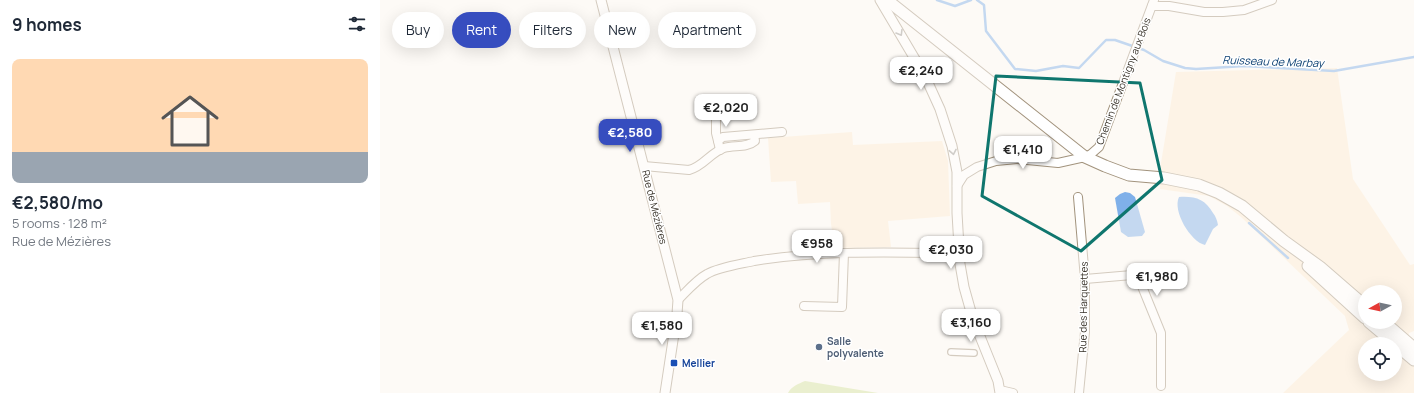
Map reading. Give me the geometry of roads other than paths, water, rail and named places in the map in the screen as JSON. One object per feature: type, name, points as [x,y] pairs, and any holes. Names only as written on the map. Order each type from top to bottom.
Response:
[{"type":"main road","points":[[887,0],[1085,157],[1129,175],[1164,178],[1199,185],[1219,193],[1242,206],[1284,241],[1320,267],[1358,300]]},
{"type":"main road","points":[[1284,241],[1315,273],[1358,312]]},
{"type":"main road","points":[[1377,329],[1414,360]]},
{"type":"main road","points":[[1392,329],[1414,348]]},
{"type":"street","name":"Rue de Mézières","points":[[601,0],[678,300],[678,314],[665,393]]},
{"type":"street","points":[[880,0],[925,76],[940,109],[952,146],[957,172],[960,251],[968,305],[998,381],[1000,392],[1013,393]]},
{"type":"street","points":[[1153,3],[1204,12],[1223,12],[1244,10],[1272,0]]},
{"type":"street","name":"Chemin de Montigny aux Bois","points":[[1085,157],[1099,147],[1153,3]]},
{"type":"street","points":[[716,118],[716,133],[719,146]]},
{"type":"street","points":[[644,166],[689,170],[695,168],[719,146],[723,137],[782,132]]},
{"type":"street","points":[[957,186],[964,175],[977,167],[996,161],[1017,159],[1058,163],[1085,157]]},
{"type":"street","name":"Rue des Harquettes","points":[[1078,197],[1085,279],[1084,332],[1079,393]]},
{"type":"street","points":[[678,300],[707,274],[735,265],[784,256],[844,253],[942,253],[960,251]]},
{"type":"street","points":[[804,306],[842,307],[844,253]]},
{"type":"street","points":[[1085,279],[1132,275],[1139,279],[1161,333],[1161,386]]},
{"type":"street","points":[[951,352],[974,353]]},
{"type":"water","points":[[1125,192],[1130,193],[1135,197],[1145,232],[1142,236],[1128,237],[1121,232],[1115,198]]},
{"type":"water","points":[[1179,197],[1199,199],[1207,204],[1215,216],[1218,225],[1213,229],[1205,245],[1194,238],[1180,218],[1178,210]]},
{"type":"waterway","name":"Ruisseau de Marbay","points":[[937,0],[955,6],[971,0]]},
{"type":"waterway","name":"Ruisseau de Marbay","points":[[977,0],[984,5],[986,31],[1015,69],[1036,71],[1063,66],[1079,68],[1106,40],[1115,40],[1144,50],[1163,61],[1185,68],[1196,69],[1244,66],[1334,71],[1414,57]]},
{"type":"waterway","points":[[1249,223],[1288,258]]},
{"type":"place","name":"Salle polyvalente","points":[[819,347]]},
{"type":"place","name":"Mellier","points":[[674,363]]}]
